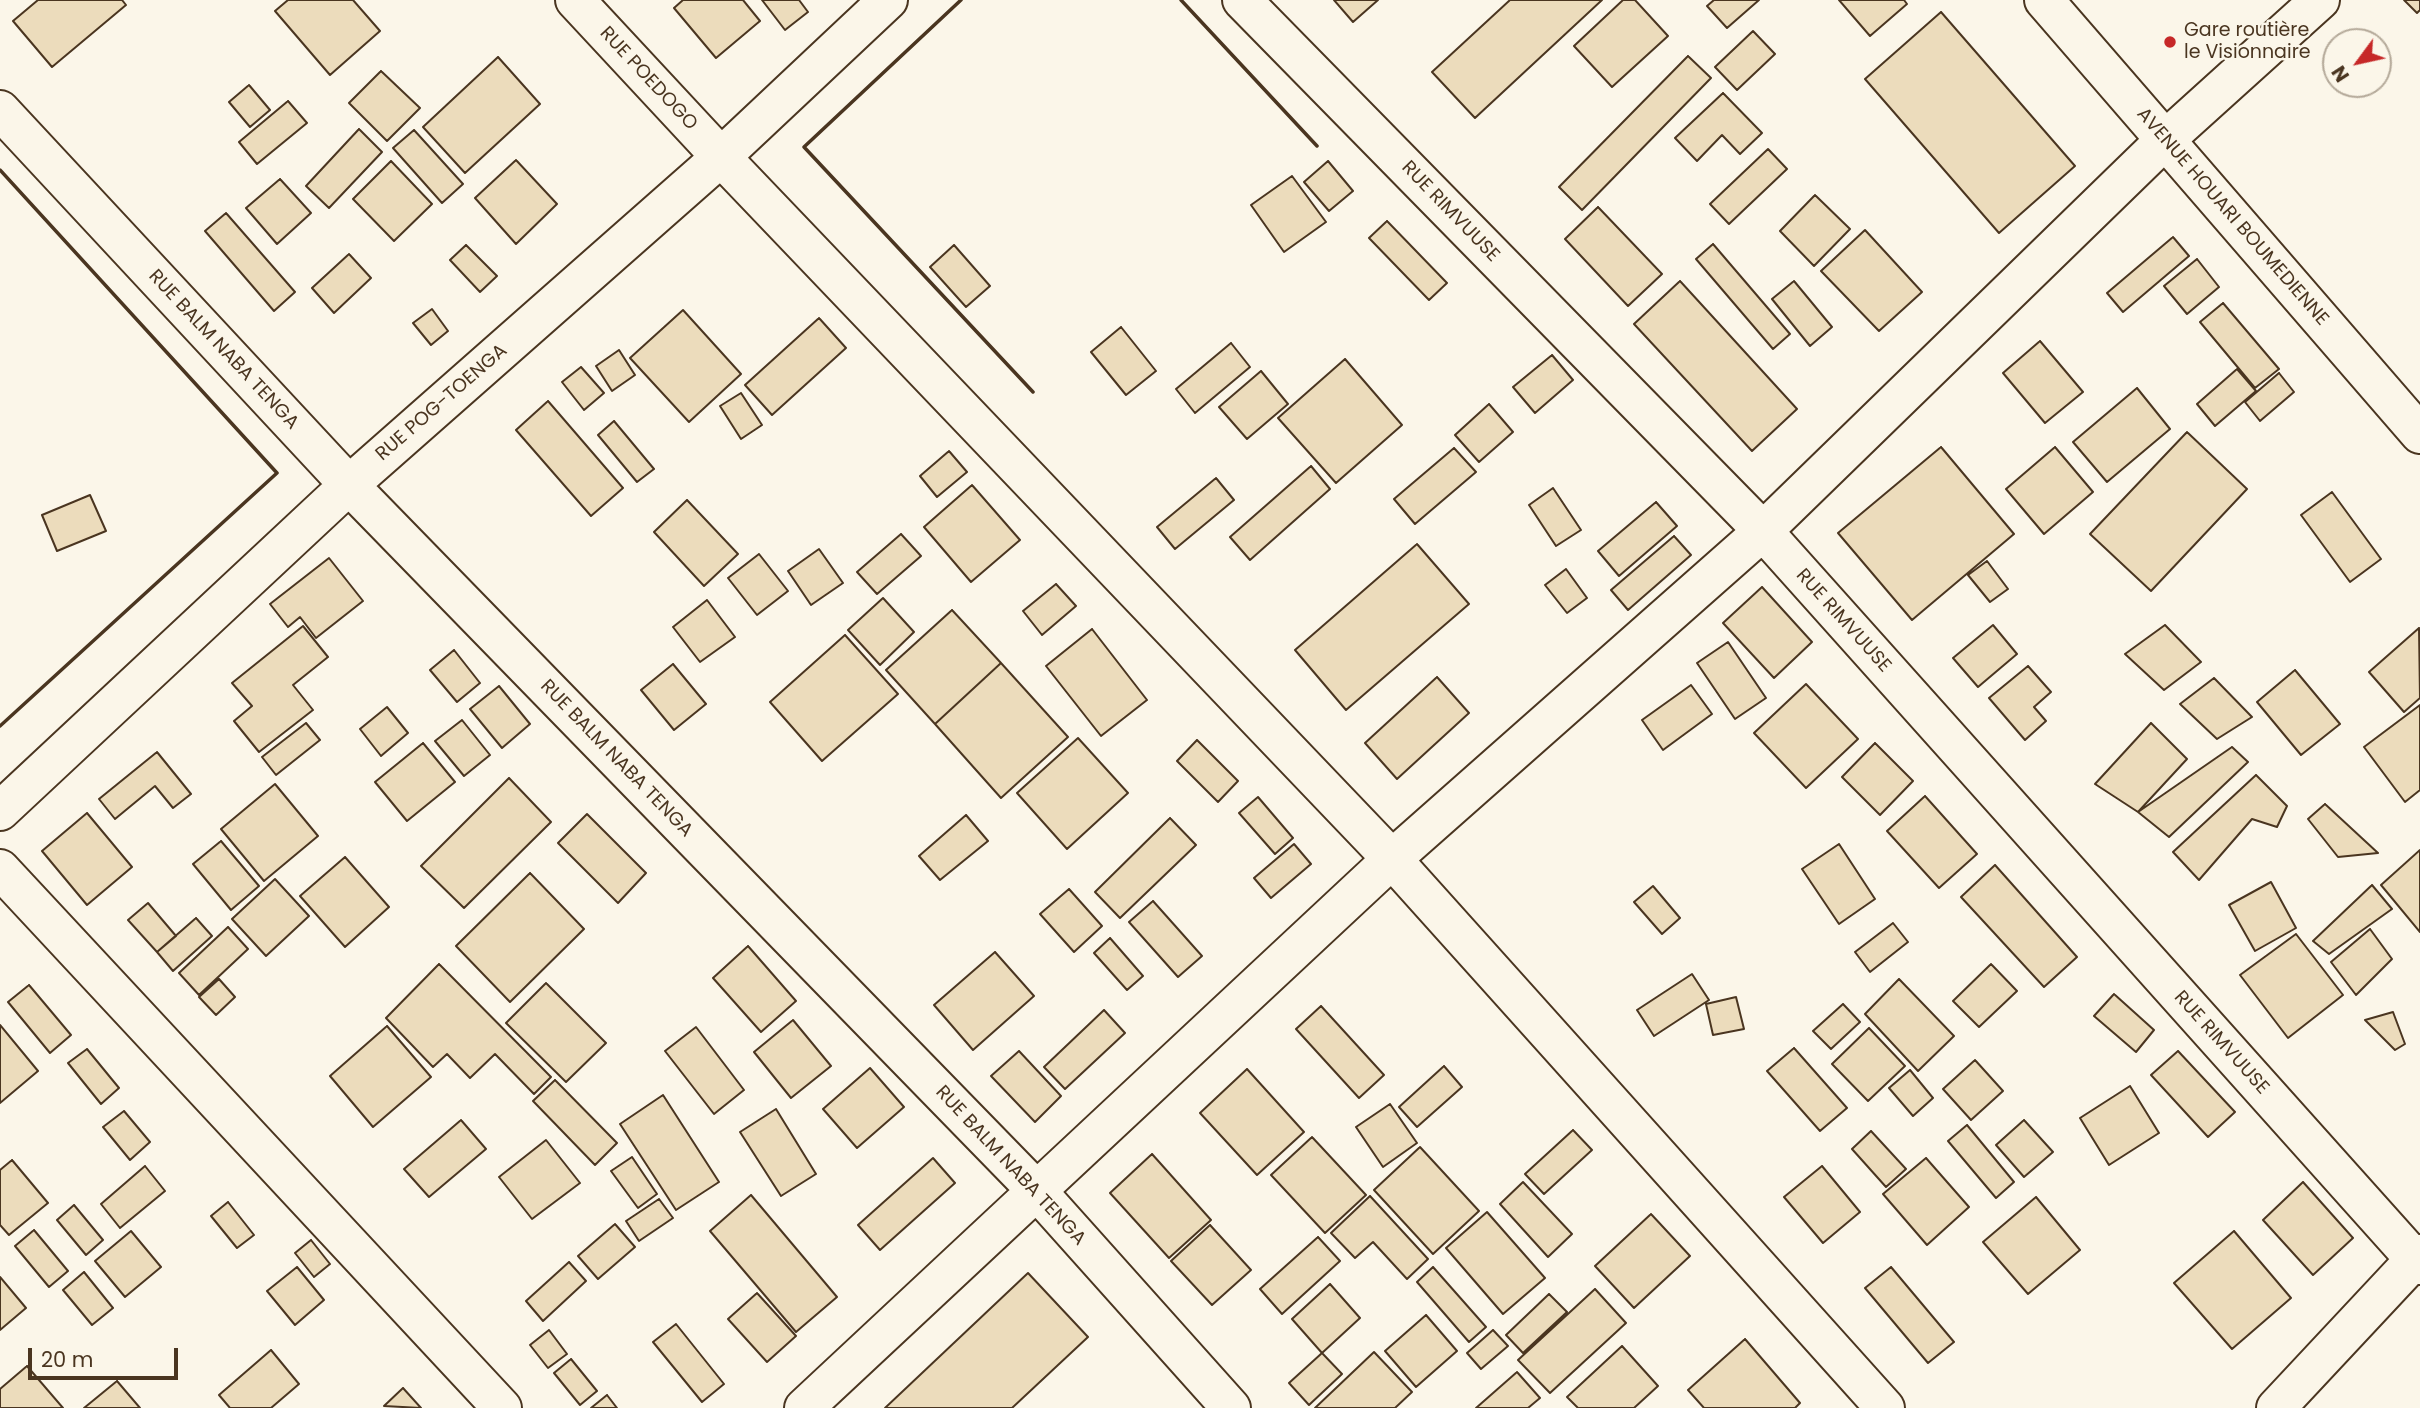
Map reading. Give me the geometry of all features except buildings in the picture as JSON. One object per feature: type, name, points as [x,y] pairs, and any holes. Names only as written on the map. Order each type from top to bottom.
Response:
[{"type":"street","name":"RUE POEDOGO","points":[[575,0],[721,157],[1392,859],[1885,1408]]},
{"type":"street","name":"RUE POG-TOENGA","points":[[0,811],[349,485],[721,157],[888,0]]},
{"type":"street","name":"RUE RIMVUUSE","points":[[1242,0],[1763,531],[2418,1259]]},
{"type":"street","name":"AVENUE HOUARI BOUMEDIENNE","points":[[2045,0],[2420,434]]},
{"type":"street","points":[[804,1408],[1392,859],[1763,531],[2165,141],[2320,0]]},
{"type":"street","name":"RUE BALM NABA TENGA","points":[[1,114],[349,485],[1036,1191],[1231,1408]]},
{"type":"street","points":[[0,869],[502,1408]]},
{"type":"street","points":[[2276,1408],[2418,1259]]},
{"type":"wall","points":[[961,0],[804,147],[1033,392]]},
{"type":"wall","points":[[1181,0],[1317,146]]},
{"type":"wall","points":[[0,170],[277,473],[0,726]]},
{"type":"place","name":"Gare routière le Visionnaire","points":[[2170,42]]}]
